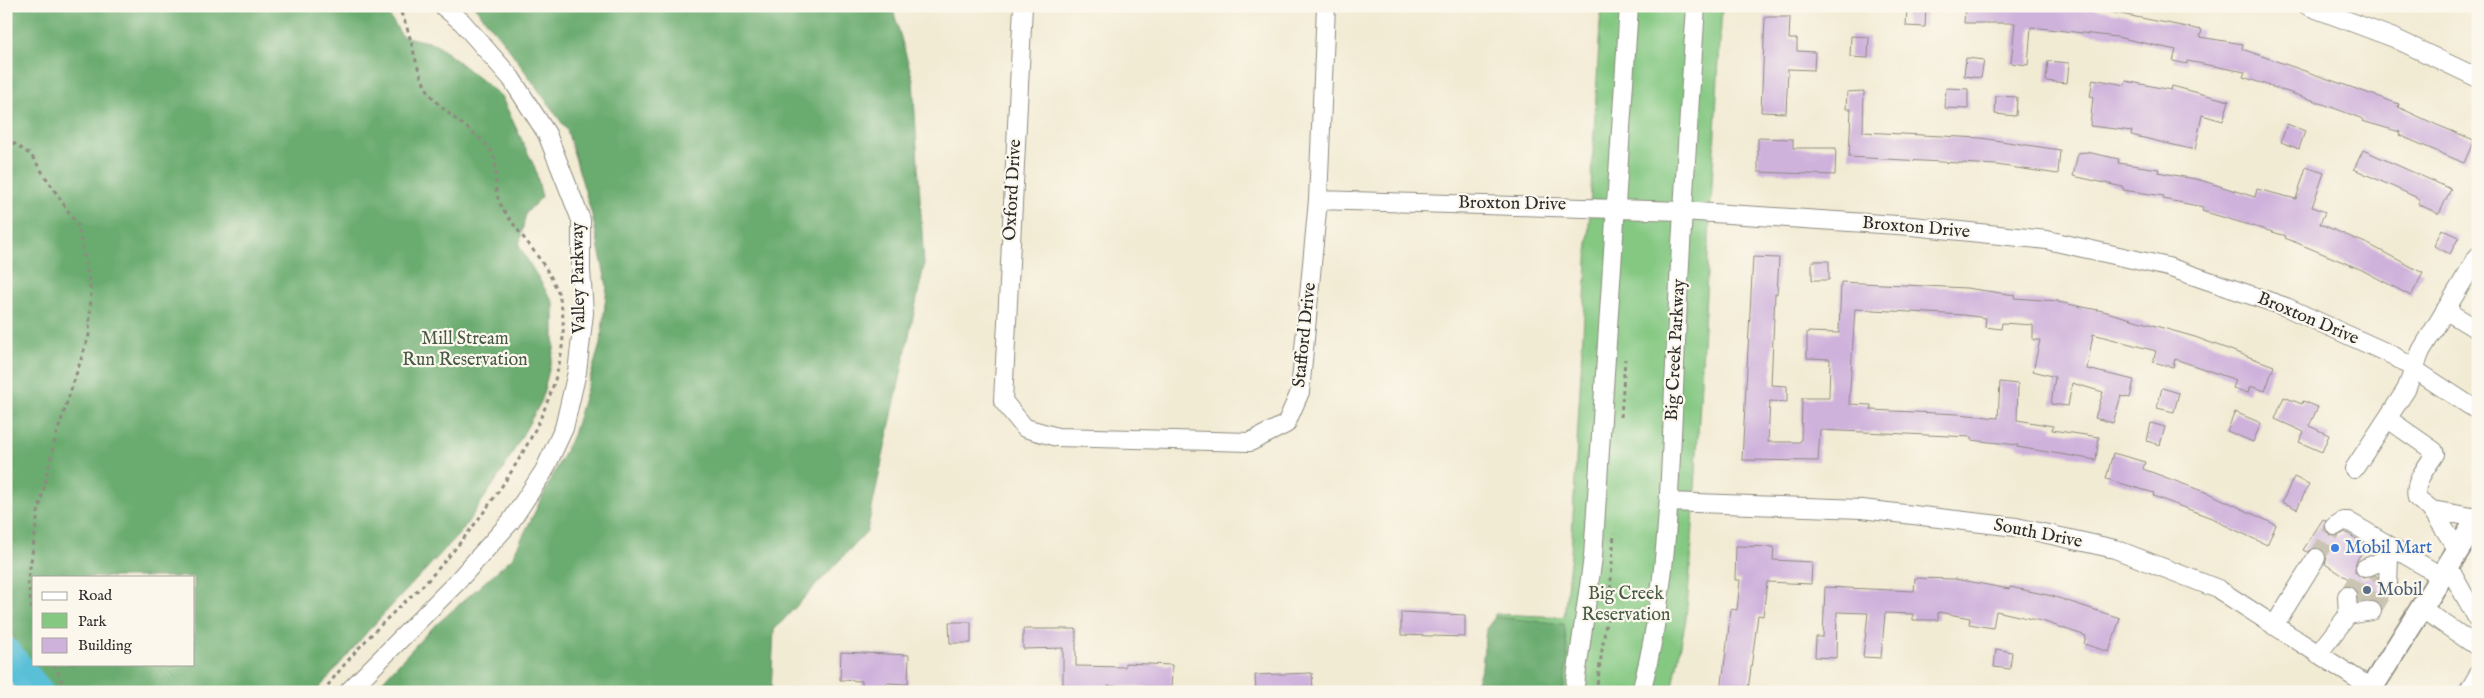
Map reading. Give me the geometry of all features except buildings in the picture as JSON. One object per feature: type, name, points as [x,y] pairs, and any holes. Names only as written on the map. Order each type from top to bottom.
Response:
[{"type":"main road","points":[[2370,690],[2478,518]]},
{"type":"street","name":"Valley Parkway","points":[[348,692],[455,584],[511,521],[544,472],[564,428],[577,372],[584,313],[581,270],[581,220],[547,134],[511,78],[462,22],[443,6]]},
{"type":"street","name":"Oxford Drive","points":[[1003,374],[1023,6]]},
{"type":"street","name":"Stafford Drive","points":[[1003,374],[1003,401],[1025,428],[1057,437],[1250,442],[1286,424],[1300,392],[1318,200],[1326,6]]},
{"type":"street","points":[[1574,692],[1593,557],[1629,6]]},
{"type":"street","name":"Big Creek Parkway","points":[[1641,692],[1659,601],[1669,502],[1682,211],[1696,6]]},
{"type":"street","points":[[2308,6],[2394,38],[2478,78]]},
{"type":"street","name":"Broxton Drive","points":[[1318,200],[1616,207],[1912,226],[2047,240],[2168,267],[2286,307],[2394,356],[2478,411]]},
{"type":"street","points":[[2354,469],[2388,419],[2416,369],[2421,351],[2478,256]]},
{"type":"street","points":[[2445,310],[2478,330]]},
{"type":"street","points":[[2388,419],[2434,451],[2435,454],[2418,482],[2415,491],[2417,498],[2432,510],[2478,518]]},
{"type":"street","name":"South Drive","points":[[1669,502],[1862,509],[2016,527],[2123,553],[2218,589],[2370,690]]},
{"type":"street","points":[[2432,510],[2449,564],[2478,620]]},
{"type":"street","points":[[2335,526],[2343,521],[2348,521],[2372,535],[2392,553],[2449,564]]},
{"type":"street","points":[[2392,553],[2377,576],[2392,553]]},
{"type":"street","points":[[2274,626],[2316,558]]},
{"type":"street","points":[[2318,654],[2357,606]]},
{"type":"street","points":[[2421,608],[2478,647]]},
{"type":"street","points":[[2468,692],[2478,675]]},
{"type":"path","points":[[323,692],[355,652],[428,580],[481,516],[509,477],[530,441],[547,400],[557,368],[561,341],[562,321],[557,293],[550,277],[498,199],[493,154],[486,145],[444,111],[431,96],[420,78],[408,30],[397,6]]},
{"type":"path","points":[[6,138],[32,155],[78,226],[91,292],[90,335],[55,439],[38,513],[28,582],[32,610]]},
{"type":"path","points":[[55,666],[67,692]]},
{"type":"green space","name":"Mill Stream Run Reservation","points":[[6,6],[383,6],[402,36],[436,44],[501,96],[535,168],[542,197],[526,213],[519,246],[554,304],[554,349],[541,402],[501,473],[461,532],[368,631],[316,692],[49,692],[6,627]]},
{"type":"green space","points":[[474,6],[892,6],[913,80],[924,266],[867,531],[774,630],[771,692],[372,692],[429,631],[512,558],[573,435],[601,341],[607,286],[592,215],[567,130],[504,42]]},
{"type":"green space","name":"Big Creek Reservation","points":[[1601,6],[1722,6],[1691,560],[1686,618],[1672,692],[1490,692],[1495,614],[1564,617],[1571,553]]},
{"type":"green space","points":[[1495,617],[1564,624],[1568,657],[1563,692],[1473,692],[1482,667],[1486,629]]},
{"type":"waterway","points":[[6,653],[38,692]]},
{"type":"tunnel","points":[[2316,558],[2335,526]]},
{"type":"tunnel","points":[[2347,596],[2365,568]]},
{"type":"tunnel","points":[[2359,603],[2377,577]]},
{"type":"tunnel","points":[[2372,611],[2388,584]]},
{"type":"place","name":"Mobil Mart","points":[[2335,548]]},
{"type":"place","name":"Mobil","points":[[2367,590]]}]
